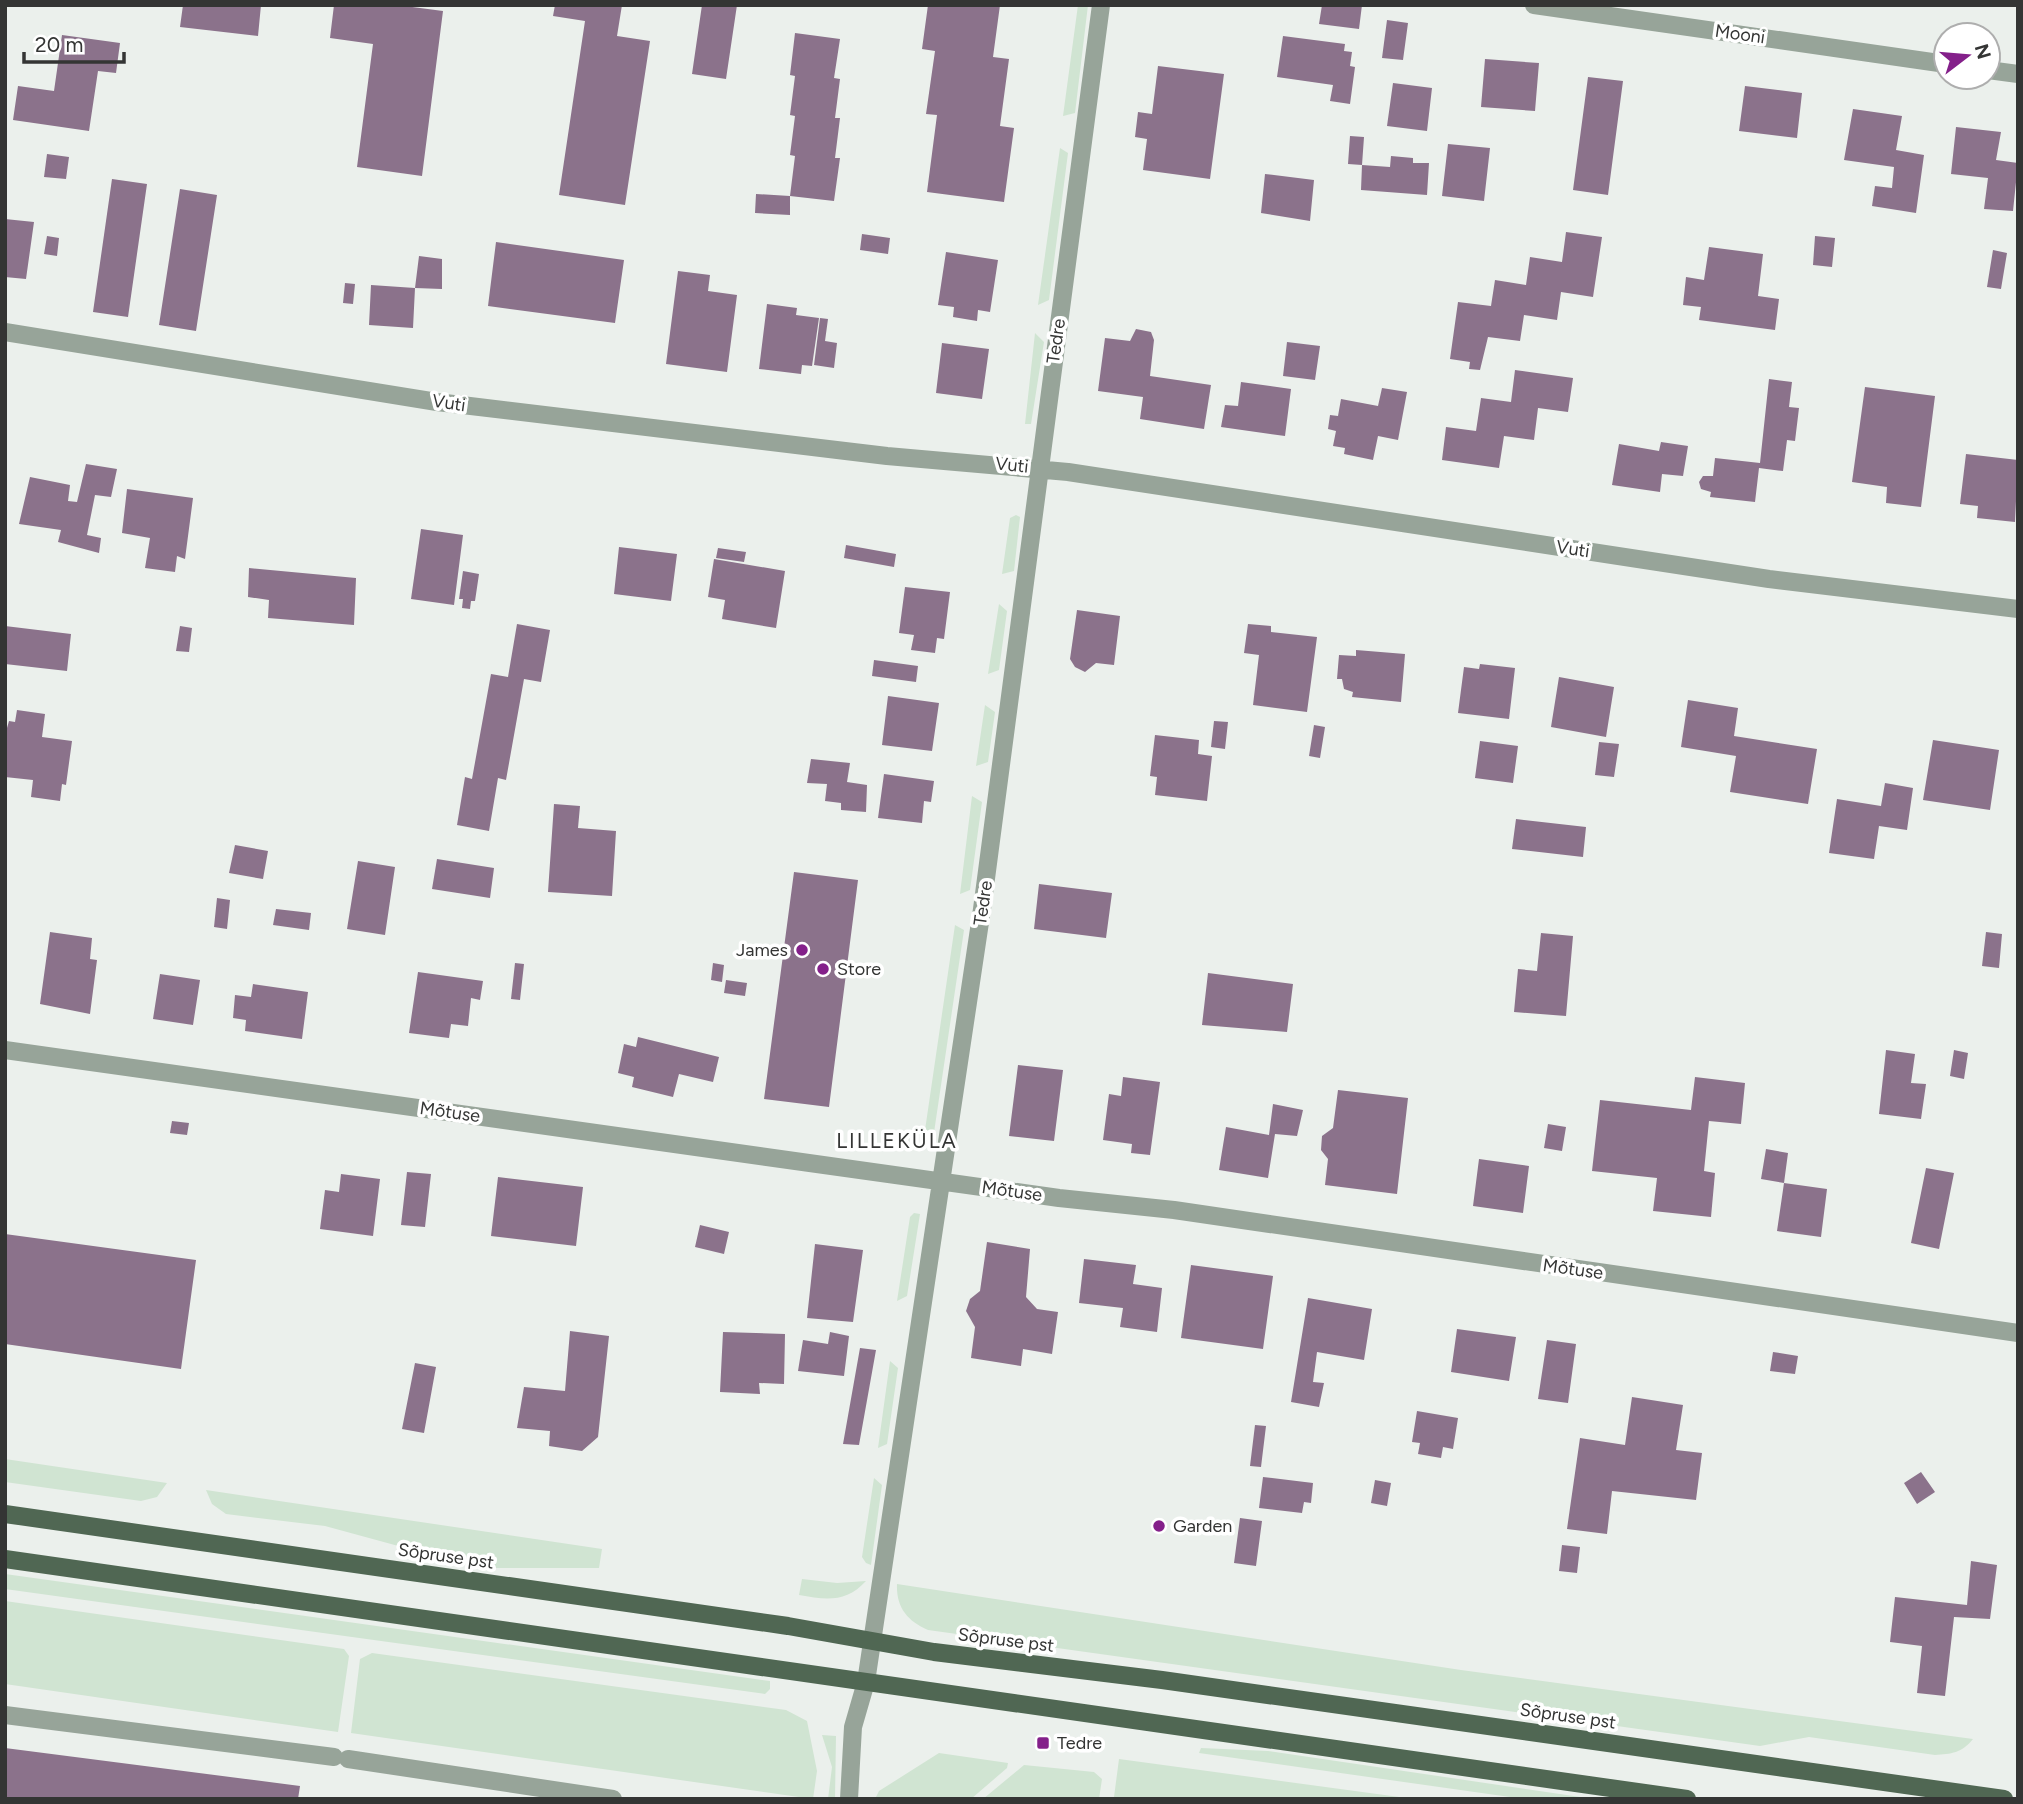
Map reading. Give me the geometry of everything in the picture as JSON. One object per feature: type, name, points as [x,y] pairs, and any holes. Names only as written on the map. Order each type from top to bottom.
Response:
[{"type":"main road","name":"Sõpruse pst","points":[[5,1514],[788,1626],[872,1642],[1964,1796],[2004,1799]]},
{"type":"main road","points":[[5,1559],[1687,1799]]},
{"type":"street","name":"Tedre","points":[[849,1799],[853,1727],[866,1682],[982,909],[1101,5]]},
{"type":"street","name":"Mooni","points":[[1534,5],[1932,62]]},
{"type":"street","name":"Vuti","points":[[5,332],[438,402],[887,456],[1040,468],[1769,579],[2018,609]]},
{"type":"street","name":"Mõtuse","points":[[5,1050],[1059,1198],[1164,1209],[2018,1333]]},
{"type":"street","points":[[5,1715],[341,1758],[613,1799]]},
{"type":"green space","points":[[1078,5],[1088,5],[1075,113],[1063,116]]},
{"type":"green space","points":[[1060,148],[1068,153],[1049,300],[1038,305]]},
{"type":"green space","points":[[1035,333],[1044,342],[1031,424],[1025,424]]},
{"type":"green space","points":[[1016,515],[1020,517],[1014,571],[1002,574],[1010,518]]},
{"type":"green space","points":[[999,604],[1007,611],[999,670],[988,674]]},
{"type":"green space","points":[[985,705],[995,712],[988,762],[976,766]]},
{"type":"green space","points":[[972,796],[982,802],[970,890],[960,894]]},
{"type":"green space","points":[[955,925],[964,930],[932,1146],[924,1137]]},
{"type":"green space","points":[[914,1213],[920,1214],[907,1296],[897,1301],[910,1217]]},
{"type":"green space","points":[[890,1361],[898,1368],[887,1444],[878,1448]]},
{"type":"green space","points":[[5,1459],[167,1483],[157,1497],[141,1501],[5,1482]]},
{"type":"green space","points":[[874,1478],[882,1485],[871,1565],[862,1557]]},
{"type":"green space","points":[[206,1490],[602,1549],[599,1568],[479,1568],[325,1526],[226,1514],[212,1504]]},
{"type":"green space","points":[[5,1574],[770,1681],[770,1689],[765,1694],[5,1589]]},
{"type":"green space","points":[[802,1579],[837,1583],[866,1581],[851,1593],[827,1599],[799,1595]]},
{"type":"green space","points":[[897,1584],[1461,1670],[1973,1739],[1956,1752],[1935,1755],[1809,1737],[1760,1746],[928,1630],[904,1612],[898,1600]]},
{"type":"green space","points":[[5,1601],[344,1649],[349,1656],[338,1732],[5,1684]]},
{"type":"green space","points":[[372,1653],[786,1710],[807,1721],[817,1771],[813,1799],[351,1733],[360,1659]]},
{"type":"green space","points":[[822,1735],[836,1736],[835,1799],[828,1799],[832,1767]]},
{"type":"green space","points":[[1201,1748],[1268,1751],[1594,1799],[1524,1799],[1199,1753]]},
{"type":"green space","points":[[939,1753],[1008,1763],[1007,1768],[971,1799],[875,1799],[879,1791]]},
{"type":"green space","points":[[1119,1759],[1414,1799],[1114,1797]]},
{"type":"green space","points":[[1024,1765],[1094,1772],[1102,1779],[1099,1799],[983,1799]]},
{"type":"building","points":[[183,5],[261,5],[258,36],[180,27]]},
{"type":"building","points":[[334,5],[397,5],[443,11],[422,176],[357,167],[373,44],[330,38]]},
{"type":"building","points":[[555,5],[622,5],[617,36],[650,41],[625,205],[559,195],[585,21],[553,16]]},
{"type":"building","points":[[702,5],[737,5],[726,79],[692,74]]},
{"type":"building","points":[[928,5],[1000,5],[993,57],[1009,59],[1000,126],[1014,128],[1004,202],[927,192],[937,115],[926,114],[935,51],[922,49]]},
{"type":"building","points":[[1322,5],[1362,5],[1359,29],[1319,24]]},
{"type":"building","points":[[1387,20],[1408,23],[1403,60],[1382,58]]},
{"type":"building","points":[[795,33],[840,39],[834,78],[840,79],[835,118],[840,118],[835,158],[840,158],[834,201],[790,196],[795,156],[790,155],[795,116],[790,115],[795,76],[790,75]]},
{"type":"building","points":[[62,35],[120,43],[116,73],[98,71],[89,131],[13,120],[18,86],[54,91]]},
{"type":"building","points":[[1283,36],[1345,44],[1344,51],[1352,52],[1350,66],[1355,67],[1350,104],[1330,101],[1333,85],[1277,77]]},
{"type":"building","points":[[1485,59],[1539,63],[1535,111],[1481,107]]},
{"type":"building","points":[[1158,66],[1224,74],[1210,179],[1143,170],[1147,139],[1135,137],[1138,112],[1152,114]]},
{"type":"building","points":[[1588,77],[1623,81],[1608,195],[1573,190]]},
{"type":"building","points":[[1393,83],[1432,88],[1427,131],[1387,126]]},
{"type":"building","points":[[1745,86],[1802,93],[1797,138],[1739,131]]},
{"type":"building","points":[[1853,109],[1902,116],[1896,150],[1924,155],[1916,213],[1872,206],[1875,186],[1892,188],[1894,167],[1844,160]]},
{"type":"building","points":[[1956,127],[2001,132],[1996,160],[2018,163],[2013,211],[1984,209],[1988,178],[1951,174]]},
{"type":"building","points":[[1350,136],[1364,137],[1362,165],[1348,164]]},
{"type":"building","points":[[1448,144],[1490,148],[1484,201],[1442,196]]},
{"type":"building","points":[[47,154],[69,157],[66,179],[44,177]]},
{"type":"building","points":[[1391,156],[1413,158],[1413,163],[1429,163],[1427,195],[1361,190],[1362,165],[1390,167]]},
{"type":"building","points":[[1265,174],[1314,180],[1310,221],[1261,213]]},
{"type":"building","points":[[112,179],[147,184],[128,317],[93,312]]},
{"type":"building","points":[[180,189],[217,195],[196,331],[159,325]]},
{"type":"building","points":[[756,194],[790,196],[790,215],[755,213]]},
{"type":"building","points":[[5,219],[34,222],[26,279],[5,277]]},
{"type":"building","points":[[1566,232],[1602,237],[1593,297],[1561,292],[1557,320],[1524,315],[1520,341],[1488,337],[1480,370],[1469,369],[1470,362],[1450,359],[1458,302],[1491,306],[1495,280],[1526,285],[1530,257],[1562,262]]},
{"type":"building","points":[[862,234],[890,238],[888,254],[860,250]]},
{"type":"building","points":[[47,236],[59,238],[57,256],[44,254]]},
{"type":"building","points":[[1815,236],[1835,238],[1832,267],[1813,265]]},
{"type":"building","points":[[496,242],[624,260],[615,323],[488,306]]},
{"type":"building","points":[[1709,247],[1763,254],[1758,296],[1779,299],[1775,330],[1699,320],[1701,307],[1683,305],[1686,277],[1704,280]]},
{"type":"building","points":[[1993,250],[2007,253],[2001,289],[1987,287]]},
{"type":"building","points":[[946,252],[998,260],[990,312],[978,310],[977,321],[953,317],[954,307],[938,305]]},
{"type":"building","points":[[419,256],[442,259],[442,289],[415,288]]},
{"type":"building","points":[[678,271],[710,275],[708,291],[737,295],[727,372],[666,364]]},
{"type":"building","points":[[345,283],[355,284],[353,304],[343,303]]},
{"type":"building","points":[[371,285],[415,288],[413,328],[369,325]]},
{"type":"building","points":[[767,304],[797,308],[796,315],[819,318],[812,366],[802,365],[801,374],[759,369]]},
{"type":"building","points":[[820,318],[828,319],[825,341],[837,343],[834,368],[814,365]]},
{"type":"building","points":[[1136,329],[1151,332],[1154,340],[1150,376],[1211,385],[1204,429],[1140,419],[1143,397],[1098,391],[1105,338],[1130,341]]},
{"type":"building","points":[[1287,342],[1320,346],[1315,380],[1283,376]]},
{"type":"building","points":[[942,343],[989,349],[982,399],[936,393]]},
{"type":"building","points":[[1515,370],[1573,378],[1568,412],[1538,408],[1534,440],[1504,436],[1499,468],[1442,460],[1446,427],[1476,431],[1481,398],[1511,402]]},
{"type":"building","points":[[1769,379],[1792,382],[1789,407],[1799,408],[1795,441],[1787,440],[1783,471],[1759,468],[1755,502],[1710,497],[1711,492],[1701,489],[1699,482],[1703,476],[1713,476],[1715,458],[1760,463]]},
{"type":"building","points":[[1241,382],[1291,389],[1285,436],[1221,427],[1225,405],[1238,406]]},
{"type":"building","points":[[1865,387],[1935,396],[1921,507],[1886,503],[1887,487],[1852,482]]},
{"type":"building","points":[[1382,388],[1407,392],[1398,440],[1378,436],[1373,460],[1344,454],[1345,448],[1333,446],[1336,431],[1328,429],[1330,415],[1338,416],[1341,399],[1378,406]]},
{"type":"building","points":[[1661,442],[1688,446],[1683,476],[1662,474],[1660,492],[1612,485],[1619,444],[1659,451]]},
{"type":"building","points":[[1966,454],[2018,460],[2015,522],[1977,518],[1978,506],[1960,504]]},
{"type":"building","points":[[86,464],[117,469],[111,497],[95,495],[87,535],[101,538],[99,553],[58,542],[61,530],[19,524],[30,477],[70,485],[68,501],[77,502]]},
{"type":"building","points":[[127,489],[193,498],[185,559],[177,556],[175,572],[145,568],[150,538],[122,533]]},
{"type":"building","points":[[421,529],[463,535],[454,605],[411,599]]},
{"type":"building","points":[[846,545],[896,554],[894,567],[844,558]]},
{"type":"building","points":[[619,547],[677,554],[671,601],[614,594]]},
{"type":"building","points":[[718,548],[746,552],[744,562],[716,558]]},
{"type":"building","points":[[714,559],[785,571],[776,628],[722,619],[725,600],[708,597]]},
{"type":"building","points":[[249,568],[356,578],[354,625],[268,618],[269,600],[248,597]]},
{"type":"building","points":[[463,571],[479,574],[475,601],[471,601],[470,609],[462,608],[463,599],[459,599]]},
{"type":"building","points":[[905,587],[950,592],[944,639],[937,638],[935,653],[911,650],[914,635],[899,633]]},
{"type":"building","points":[[1077,610],[1120,616],[1114,665],[1096,663],[1085,672],[1075,667],[1070,659]]},
{"type":"building","points":[[517,624],[550,630],[541,682],[524,679],[506,780],[498,778],[489,831],[457,825],[465,777],[472,779],[491,674],[508,677]]},
{"type":"building","points":[[1248,624],[1271,626],[1271,632],[1317,637],[1307,712],[1253,705],[1259,655],[1244,653]]},
{"type":"building","points":[[5,626],[71,634],[67,671],[5,664]]},
{"type":"building","points":[[180,626],[192,628],[189,652],[176,651]]},
{"type":"building","points":[[1356,650],[1405,654],[1401,702],[1352,697],[1353,692],[1344,689],[1342,679],[1337,679],[1339,655],[1356,656]]},
{"type":"building","points":[[874,660],[918,666],[916,682],[872,676]]},
{"type":"building","points":[[1480,664],[1515,668],[1509,719],[1458,713],[1464,667],[1479,669]]},
{"type":"building","points":[[1559,677],[1614,687],[1606,737],[1551,727]]},
{"type":"building","points":[[888,696],[939,703],[932,751],[882,745]]},
{"type":"building","points":[[1688,700],[1738,708],[1734,736],[1817,749],[1808,804],[1730,792],[1736,756],[1681,747]]},
{"type":"building","points":[[17,710],[45,714],[42,737],[72,741],[66,785],[62,784],[60,801],[31,797],[33,780],[5,777],[5,735],[9,721],[15,722]]},
{"type":"building","points":[[1214,721],[1228,722],[1225,749],[1211,747]]},
{"type":"building","points":[[1314,725],[1325,727],[1320,758],[1309,756]]},
{"type":"building","points":[[1155,735],[1199,740],[1198,754],[1212,756],[1207,801],[1155,795],[1157,777],[1150,776]]},
{"type":"building","points":[[1933,740],[1999,750],[1990,810],[1923,800]]},
{"type":"building","points":[[1480,741],[1518,746],[1513,783],[1475,778]]},
{"type":"building","points":[[1599,742],[1619,744],[1614,777],[1595,775]]},
{"type":"building","points":[[811,759],[850,763],[847,782],[867,785],[866,812],[841,810],[841,803],[825,801],[827,784],[807,783]]},
{"type":"building","points":[[884,774],[934,781],[931,802],[924,801],[922,823],[878,818]]},
{"type":"building","points":[[1885,783],[1913,788],[1907,830],[1879,826],[1874,859],[1829,853],[1837,799],[1881,806]]},
{"type":"building","points":[[554,804],[580,806],[578,828],[616,831],[612,896],[548,892]]},
{"type":"building","points":[[1516,819],[1586,827],[1583,857],[1512,849]]},
{"type":"building","points":[[235,845],[268,851],[263,879],[229,873]]},
{"type":"building","points":[[437,859],[494,868],[490,898],[432,889]]},
{"type":"building","points":[[358,861],[395,867],[385,935],[347,929]]},
{"type":"building","points":[[794,872],[858,880],[829,1107],[764,1099]]},
{"type":"building","points":[[1039,884],[1112,893],[1106,938],[1034,929]]},
{"type":"building","points":[[217,898],[230,900],[227,929],[214,927]]},
{"type":"building","points":[[276,909],[311,913],[309,930],[273,925]]},
{"type":"building","points":[[50,932],[92,938],[90,959],[97,960],[90,1014],[40,1004]]},
{"type":"building","points":[[1986,932],[2002,934],[1999,968],[1982,966]]},
{"type":"building","points":[[1541,933],[1573,936],[1566,1016],[1514,1012],[1518,969],[1537,971]]},
{"type":"building","points":[[515,963],[524,964],[520,1000],[511,999]]},
{"type":"building","points":[[713,963],[724,965],[722,982],[711,980]]},
{"type":"building","points":[[418,972],[483,981],[480,1000],[471,998],[468,1026],[451,1024],[449,1038],[409,1033]]},
{"type":"building","points":[[1208,973],[1293,984],[1287,1032],[1202,1025]]},
{"type":"building","points":[[160,974],[200,980],[193,1025],[153,1019]]},
{"type":"building","points":[[726,980],[747,983],[745,996],[724,993]]},
{"type":"building","points":[[253,984],[308,992],[302,1039],[245,1031],[246,1020],[233,1018],[235,995],[251,997]]},
{"type":"building","points":[[638,1037],[719,1057],[713,1082],[679,1074],[673,1097],[632,1087],[634,1077],[618,1073],[624,1044],[636,1047]]},
{"type":"building","points":[[1886,1050],[1915,1054],[1911,1083],[1926,1084],[1921,1119],[1879,1114]]},
{"type":"building","points":[[1954,1050],[1968,1053],[1964,1079],[1950,1076]]},
{"type":"building","points":[[1018,1065],[1063,1070],[1054,1141],[1009,1136]]},
{"type":"building","points":[[1123,1077],[1160,1082],[1150,1155],[1131,1153],[1132,1144],[1103,1140],[1109,1094],[1121,1096]]},
{"type":"building","points":[[1695,1077],[1745,1083],[1741,1124],[1709,1121],[1704,1171],[1715,1173],[1711,1217],[1653,1211],[1657,1178],[1592,1171],[1600,1100],[1691,1110]]},
{"type":"building","points":[[1338,1090],[1408,1098],[1397,1194],[1325,1185],[1328,1159],[1321,1150],[1322,1136],[1333,1128]]},
{"type":"building","points":[[1273,1104],[1303,1110],[1297,1136],[1275,1134],[1268,1178],[1219,1170],[1226,1127],[1269,1135]]},
{"type":"building","points":[[172,1121],[189,1123],[187,1135],[170,1133]]},
{"type":"building","points":[[1548,1124],[1566,1127],[1562,1151],[1544,1148]]},
{"type":"building","points":[[1766,1149],[1788,1153],[1784,1183],[1761,1179]]},
{"type":"building","points":[[1479,1159],[1529,1166],[1523,1213],[1473,1206]]},
{"type":"building","points":[[1926,1168],[1954,1173],[1939,1249],[1911,1243]]},
{"type":"building","points":[[407,1172],[431,1174],[425,1227],[401,1225]]},
{"type":"building","points":[[341,1174],[380,1179],[373,1236],[320,1229],[325,1190],[339,1192]]},
{"type":"building","points":[[498,1177],[583,1187],[576,1246],[491,1236]]},
{"type":"building","points":[[1784,1183],[1827,1189],[1821,1237],[1777,1231]]},
{"type":"building","points":[[700,1225],[729,1232],[724,1254],[695,1247]]},
{"type":"building","points":[[5,1234],[196,1260],[181,1369],[5,1344]]},
{"type":"building","points":[[987,1242],[1030,1249],[1026,1297],[1037,1309],[1058,1312],[1052,1354],[1023,1349],[1021,1366],[971,1358],[975,1327],[966,1311],[970,1299],[980,1291]]},
{"type":"building","points":[[815,1244],[863,1250],[853,1322],[807,1318]]},
{"type":"building","points":[[1084,1259],[1136,1265],[1133,1284],[1162,1288],[1157,1332],[1120,1327],[1123,1308],[1079,1303]]},
{"type":"building","points":[[1191,1265],[1273,1276],[1263,1349],[1181,1338]]},
{"type":"building","points":[[1308,1298],[1372,1309],[1364,1360],[1317,1352],[1313,1382],[1324,1383],[1319,1407],[1291,1402]]},
{"type":"building","points":[[1457,1329],[1516,1337],[1509,1381],[1451,1372]]},
{"type":"building","points":[[570,1331],[609,1336],[598,1437],[582,1451],[549,1446],[550,1431],[517,1428],[524,1387],[565,1391]]},
{"type":"building","points":[[723,1332],[785,1334],[784,1384],[759,1383],[760,1394],[720,1392]]},
{"type":"building","points":[[830,1332],[849,1336],[844,1376],[798,1371],[803,1340],[828,1344]]},
{"type":"building","points":[[1547,1340],[1576,1344],[1568,1403],[1538,1399]]},
{"type":"building","points":[[860,1348],[876,1350],[859,1445],[843,1444]]},
{"type":"building","points":[[1773,1352],[1798,1356],[1795,1374],[1770,1371]]},
{"type":"building","points":[[415,1363],[436,1367],[424,1433],[402,1429]]},
{"type":"building","points":[[1632,1397],[1683,1405],[1676,1450],[1702,1453],[1696,1500],[1612,1491],[1607,1534],[1567,1529],[1580,1438],[1625,1445]]},
{"type":"building","points":[[1417,1411],[1458,1418],[1453,1449],[1443,1447],[1441,1458],[1418,1454],[1420,1443],[1412,1442]]},
{"type":"building","points":[[1255,1425],[1266,1426],[1261,1467],[1250,1466]]},
{"type":"building","points":[[1921,1472],[1935,1492],[1917,1504],[1904,1483]]},
{"type":"building","points":[[1263,1477],[1313,1483],[1311,1503],[1304,1502],[1302,1513],[1259,1508]]},
{"type":"building","points":[[1375,1480],[1391,1483],[1387,1506],[1371,1503]]},
{"type":"building","points":[[1240,1518],[1262,1521],[1256,1566],[1234,1563]]},
{"type":"building","points":[[1562,1545],[1580,1547],[1577,1573],[1559,1571]]},
{"type":"building","points":[[1971,1561],[1997,1565],[1990,1619],[1954,1617],[1945,1696],[1917,1693],[1922,1646],[1890,1642],[1895,1597],[1967,1605]]},
{"type":"building","points":[[5,1748],[300,1786],[298,1799],[5,1799]]},
{"type":"place","name":"James","points":[[802,950]]},
{"type":"place","name":"Store","points":[[823,969]]},
{"type":"place","name":"Garden","points":[[1159,1526]]},
{"type":"place","name":"Tedre","points":[[1043,1743]]},
{"type":"district","name":"LILLEKÜLA","points":[[897,1141]]}]
